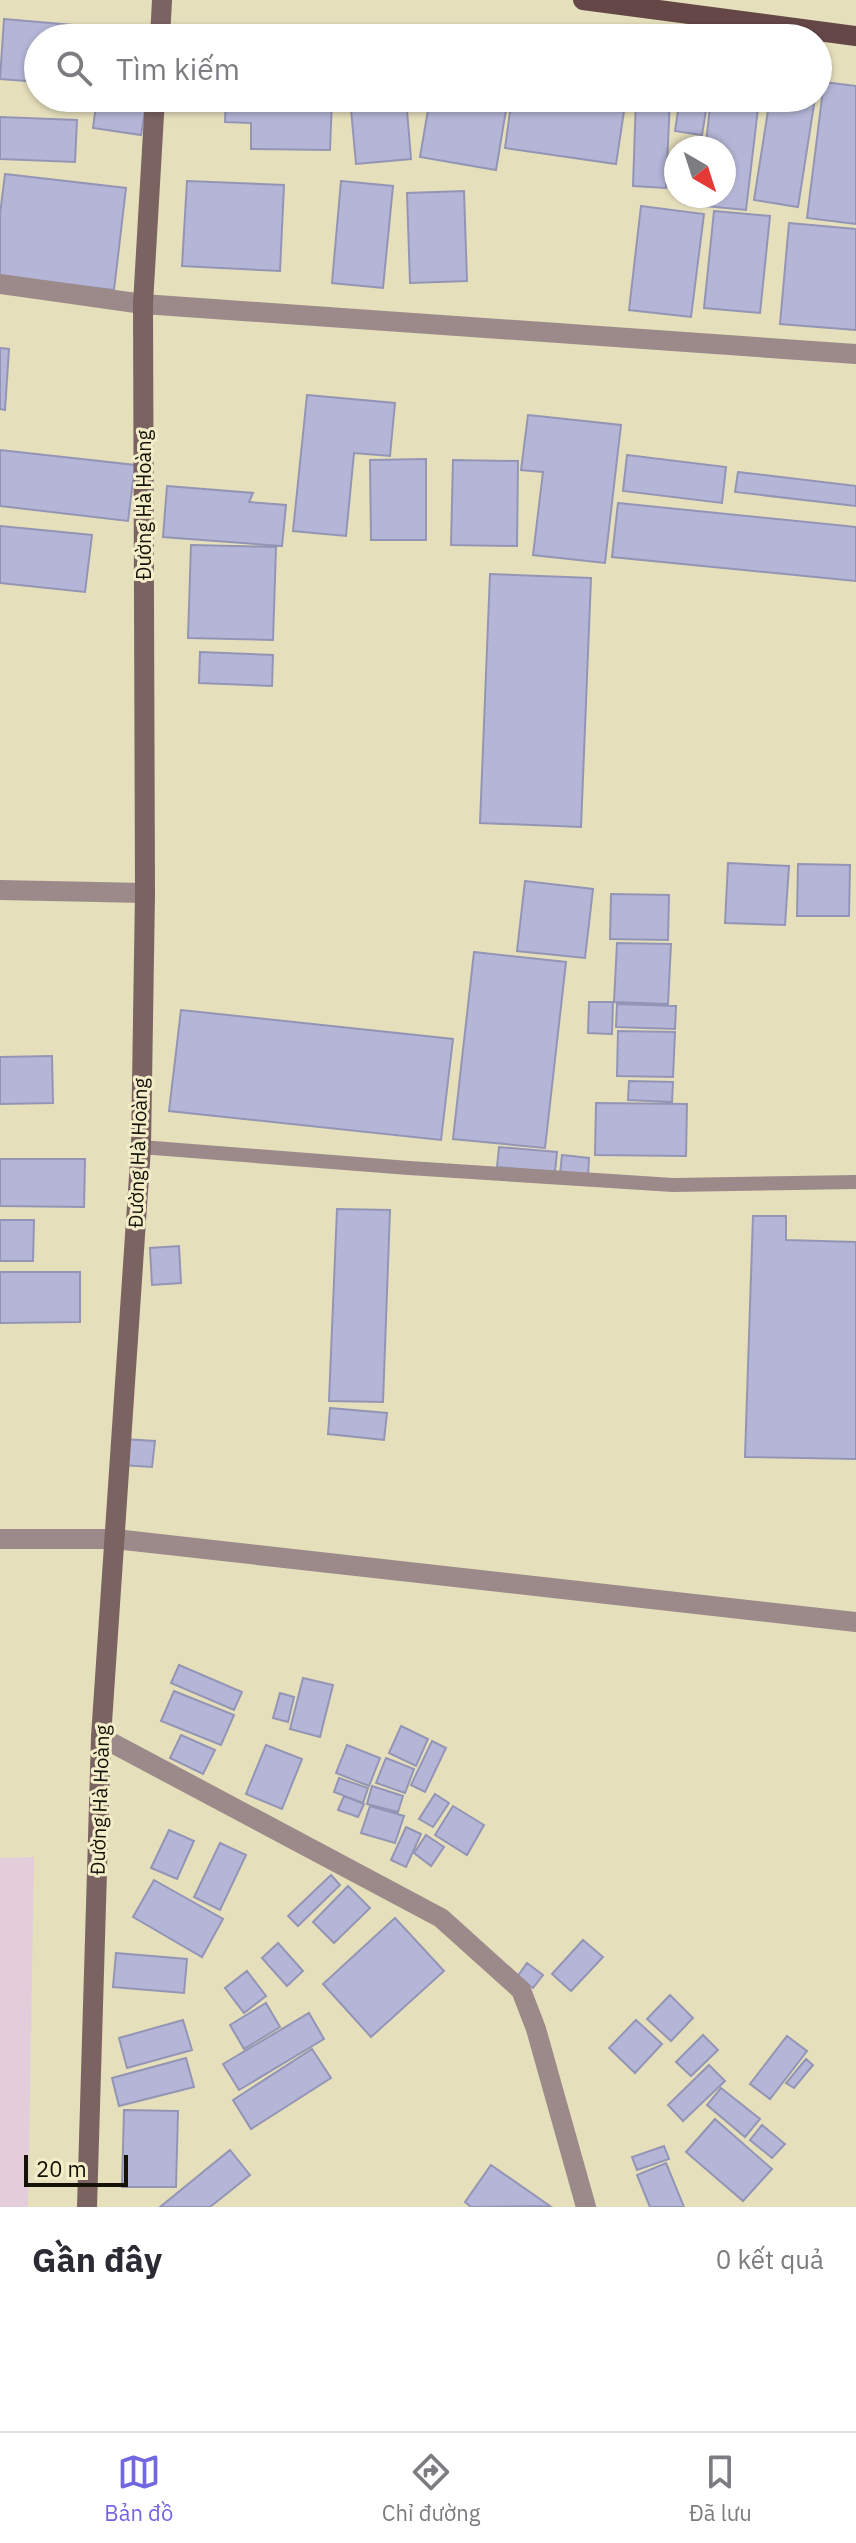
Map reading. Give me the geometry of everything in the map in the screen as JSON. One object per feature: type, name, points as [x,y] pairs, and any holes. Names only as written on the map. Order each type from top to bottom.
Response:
[{"type":"main road","points":[[583,0],[765,24]]},
{"type":"main road","points":[[832,33],[856,36]]},
{"type":"street","points":[[161,24],[162,0]]},
{"type":"street","name":"Đường Hà Hoàng","points":[[87,2207],[101,1737],[141,1147],[145,893],[143,304],[154,112]]},
{"type":"street","points":[[0,284],[143,304],[856,354]]},
{"type":"street","points":[[0,890],[145,893]]},
{"type":"street","points":[[0,1539],[115,1539],[856,1622]]},
{"type":"street","points":[[101,1737],[441,1918],[521,1990],[536,2029],[586,2207]]},
{"type":"lane","points":[[141,1147],[673,1185],[856,1182]]},
{"type":"shaded area","points":[[34,1857],[28,2207],[0,2207],[0,1858]]},
{"type":"building","points":[[4,19],[61,24],[24,24],[24,81],[0,79]]},
{"type":"building","points":[[832,83],[856,86],[856,224],[807,218],[820,112],[832,112]]},
{"type":"building","points":[[95,112],[145,112],[141,135],[93,128]]},
{"type":"building","points":[[225,112],[331,112],[330,150],[251,149],[251,123],[225,122]]},
{"type":"building","points":[[351,112],[407,112],[411,159],[356,164]]},
{"type":"building","points":[[428,112],[506,112],[496,170],[420,157]]},
{"type":"building","points":[[510,112],[624,112],[616,164],[505,148]]},
{"type":"building","points":[[636,112],[669,112],[668,136],[664,136],[664,188],[633,186]]},
{"type":"building","points":[[678,112],[706,112],[702,135],[675,131]]},
{"type":"building","points":[[709,112],[758,112],[746,210],[726,208],[736,208],[736,136],[707,136]]},
{"type":"building","points":[[768,112],[813,112],[798,207],[754,200]]},
{"type":"building","points":[[0,117],[77,120],[75,162],[0,159]]},
{"type":"building","points":[[5,174],[126,188],[114,290],[0,276],[0,214]]},
{"type":"building","points":[[187,181],[284,185],[280,271],[182,266]]},
{"type":"building","points":[[341,181],[393,186],[383,288],[332,283]]},
{"type":"building","points":[[464,191],[467,281],[410,283],[407,193]]},
{"type":"building","points":[[641,206],[704,214],[691,317],[629,310]]},
{"type":"building","points":[[714,211],[770,216],[760,313],[704,308]]},
{"type":"building","points":[[789,223],[856,229],[856,330],[780,324]]},
{"type":"building","points":[[0,348],[9,349],[5,410],[0,409]]},
{"type":"building","points":[[307,395],[395,403],[390,456],[354,453],[346,536],[293,531]]},
{"type":"building","points":[[528,415],[621,425],[605,563],[533,555],[543,472],[521,470]]},
{"type":"building","points":[[0,450],[135,465],[128,521],[0,506]]},
{"type":"building","points":[[627,455],[726,467],[722,503],[623,491]]},
{"type":"building","points":[[426,459],[426,540],[371,540],[370,460]]},
{"type":"building","points":[[453,460],[518,461],[517,546],[451,545]]},
{"type":"building","points":[[738,472],[856,486],[856,506],[735,492]]},
{"type":"building","points":[[167,486],[253,493],[249,502],[286,505],[282,546],[163,537]]},
{"type":"building","points":[[618,503],[856,527],[856,581],[612,557]]},
{"type":"building","points":[[0,526],[92,535],[85,592],[0,583]]},
{"type":"building","points":[[191,545],[276,547],[273,640],[188,638]]},
{"type":"building","points":[[490,574],[591,578],[581,827],[480,823]]},
{"type":"building","points":[[200,652],[273,655],[272,686],[199,683]]},
{"type":"building","points":[[728,863],[789,866],[785,925],[725,923]]},
{"type":"building","points":[[798,864],[850,865],[849,916],[797,916]]},
{"type":"building","points":[[525,881],[593,889],[585,958],[517,951]]},
{"type":"building","points":[[611,894],[669,895],[668,940],[610,939]]},
{"type":"building","points":[[617,943],[671,944],[668,1004],[614,1002]]},
{"type":"building","points":[[474,952],[566,962],[545,1148],[453,1139]]},
{"type":"building","points":[[589,1002],[613,1002],[612,1034],[588,1033]]},
{"type":"building","points":[[617,1004],[676,1006],[675,1029],[616,1027]]},
{"type":"building","points":[[181,1010],[453,1039],[441,1140],[169,1111]]},
{"type":"building","points":[[618,1031],[675,1032],[673,1077],[617,1076]]},
{"type":"building","points":[[52,1056],[53,1103],[0,1104],[0,1057]]},
{"type":"building","points":[[629,1081],[673,1082],[672,1102],[628,1100]]},
{"type":"building","points":[[596,1103],[687,1104],[686,1156],[595,1155]]},
{"type":"building","points":[[499,1147],[557,1152],[555,1172],[497,1167]]},
{"type":"building","points":[[562,1155],[589,1158],[588,1177],[560,1174]]},
{"type":"building","points":[[0,1159],[85,1159],[84,1207],[0,1206]]},
{"type":"building","points":[[337,1209],[390,1210],[383,1402],[329,1401]]},
{"type":"building","points":[[753,1216],[786,1216],[786,1240],[856,1242],[856,1459],[745,1457]]},
{"type":"building","points":[[0,1220],[34,1220],[33,1261],[0,1261]]},
{"type":"building","points":[[179,1246],[181,1283],[152,1285],[150,1248]]},
{"type":"building","points":[[0,1272],[80,1272],[80,1322],[0,1323]]},
{"type":"building","points":[[330,1408],[387,1413],[384,1440],[328,1434]]},
{"type":"building","points":[[123,1439],[155,1441],[152,1467],[121,1465]]},
{"type":"building","points":[[179,1665],[242,1692],[234,1710],[171,1683]]},
{"type":"building","points":[[303,1678],[333,1685],[320,1737],[290,1729]]},
{"type":"building","points":[[174,1691],[234,1715],[221,1745],[161,1721]]},
{"type":"building","points":[[280,1693],[294,1697],[288,1722],[273,1718]]},
{"type":"building","points":[[401,1726],[428,1739],[416,1766],[389,1753]]},
{"type":"building","points":[[181,1735],[215,1750],[203,1774],[170,1758]]},
{"type":"building","points":[[432,1741],[446,1748],[425,1792],[411,1785]]},
{"type":"building","points":[[266,1745],[302,1759],[282,1809],[246,1794]]},
{"type":"building","points":[[347,1745],[380,1758],[369,1786],[336,1773]]},
{"type":"building","points":[[386,1758],[414,1769],[405,1793],[376,1783]]},
{"type":"building","points":[[339,1778],[368,1788],[363,1803],[334,1792]]},
{"type":"building","points":[[372,1786],[403,1796],[398,1812],[367,1804]]},
{"type":"building","points":[[435,1794],[449,1803],[433,1827],[419,1819]]},
{"type":"building","points":[[344,1796],[364,1804],[358,1817],[338,1810]]},
{"type":"building","points":[[370,1806],[404,1816],[395,1843],[361,1833]]},
{"type":"building","points":[[453,1806],[484,1825],[467,1855],[435,1835]]},
{"type":"building","points":[[406,1827],[421,1834],[406,1867],[391,1860]]},
{"type":"building","points":[[169,1830],[194,1841],[177,1879],[151,1868]]},
{"type":"building","points":[[426,1835],[444,1847],[431,1866],[414,1853]]},
{"type":"building","points":[[220,1843],[246,1855],[220,1910],[194,1897]]},
{"type":"building","points":[[331,1875],[340,1885],[298,1926],[288,1916]]},
{"type":"building","points":[[154,1880],[223,1919],[202,1957],[133,1917]]},
{"type":"building","points":[[348,1886],[370,1908],[334,1943],[313,1922]]},
{"type":"building","points":[[395,1918],[444,1971],[371,2037],[323,1984]]},
{"type":"building","points":[[583,1940],[603,1957],[571,1991],[552,1974]]},
{"type":"building","points":[[278,1943],[303,1971],[287,1986],[262,1958]]},
{"type":"building","points":[[116,1953],[187,1959],[184,1993],[113,1987]]},
{"type":"building","points":[[527,1963],[543,1975],[533,1988],[517,1977]]},
{"type":"building","points":[[247,1971],[266,1996],[244,2013],[225,1988]]},
{"type":"building","points":[[670,1995],[693,2018],[671,2041],[647,2019]]},
{"type":"building","points":[[266,2003],[280,2027],[244,2049],[230,2025]]},
{"type":"building","points":[[309,2013],[324,2039],[239,2090],[223,2064]]},
{"type":"building","points":[[183,2020],[192,2050],[127,2068],[119,2038]]},
{"type":"building","points":[[636,2020],[662,2044],[635,2073],[609,2048]]},
{"type":"building","points":[[703,2035],[718,2050],[691,2076],[676,2062]]},
{"type":"building","points":[[787,2036],[807,2051],[770,2099],[750,2084]]},
{"type":"building","points":[[312,2049],[331,2078],[251,2129],[233,2100]]},
{"type":"building","points":[[186,2058],[194,2087],[119,2106],[112,2078]]},
{"type":"building","points":[[806,2059],[813,2065],[794,2088],[786,2083]]},
{"type":"building","points":[[709,2065],[725,2081],[683,2121],[668,2105]]},
{"type":"building","points":[[721,2088],[760,2119],[745,2137],[707,2105]]},
{"type":"building","points":[[124,2110],[178,2111],[176,2187],[122,2187]]},
{"type":"building","points":[[715,2119],[772,2169],[743,2201],[686,2152]]},
{"type":"building","points":[[762,2125],[785,2144],[772,2158],[750,2140]]},
{"type":"building","points":[[664,2146],[669,2159],[637,2170],[632,2157]]},
{"type":"building","points":[[230,2150],[250,2175],[210,2207],[160,2207]]},
{"type":"building","points":[[666,2163],[684,2207],[650,2207],[637,2175]]},
{"type":"building","points":[[491,2165],[550,2206],[471,2207],[465,2202]]}]
